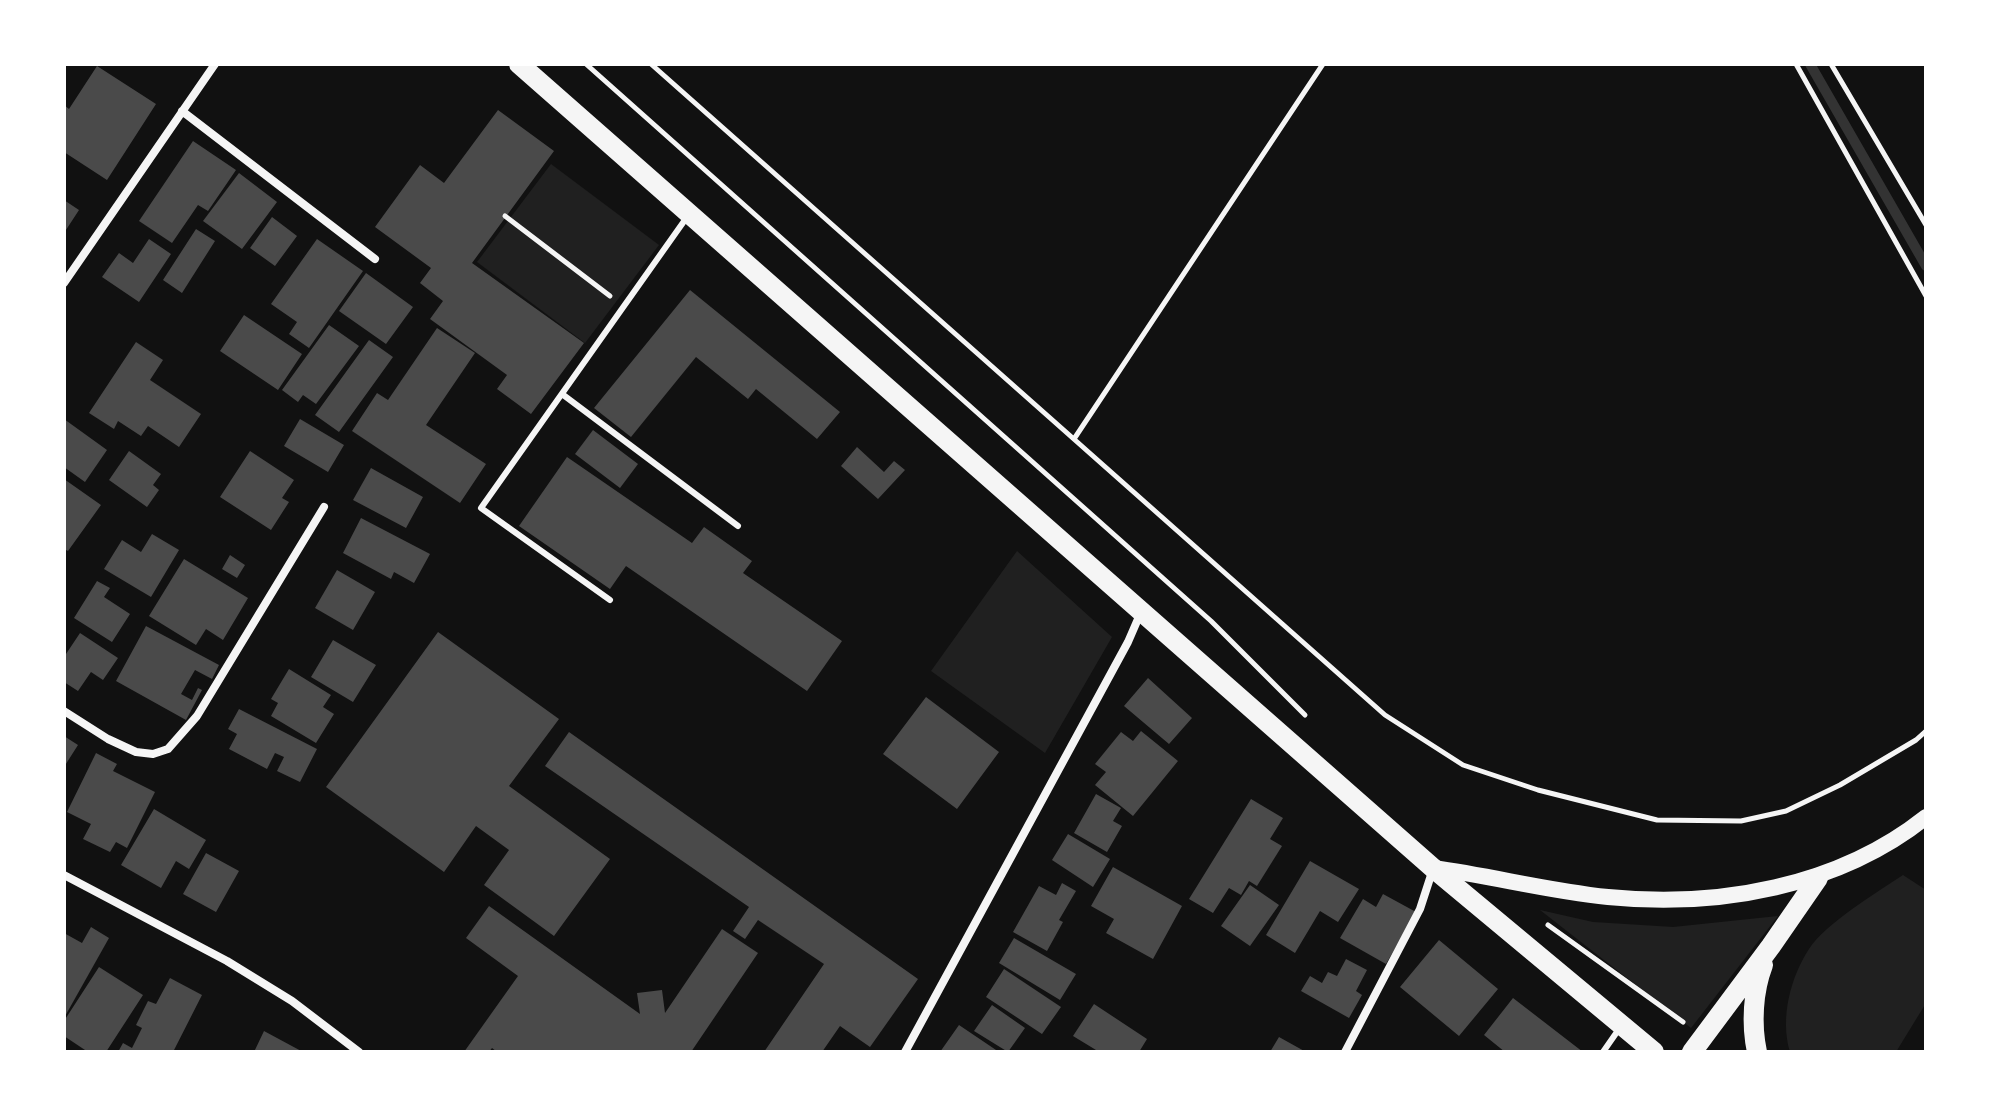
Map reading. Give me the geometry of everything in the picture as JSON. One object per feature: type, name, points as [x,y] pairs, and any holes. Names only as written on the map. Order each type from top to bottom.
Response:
[{"type":"main road","points":[[519,64],[1433,868],[1654,1052]]},
{"type":"main road","points":[[1433,868],[1610,897],[1713,897],[1818,878],[1888,843],[1926,817]]},
{"type":"main road","points":[[1698,1044],[1818,878]]},
{"type":"main road","points":[[1757,1052],[1755,998],[1771,946]]},
{"type":"street","points":[[64,283],[215,64]]},
{"type":"street","points":[[182,111],[375,259]]},
{"type":"street","points":[[64,711],[108,739],[136,752],[153,754],[168,749],[197,716],[324,507]]},
{"type":"street","points":[[905,1052],[1128,642],[1141,612]]},
{"type":"street","points":[[1345,1052],[1420,909],[1433,868]]},
{"type":"street","points":[[64,875],[227,961],[292,1001],[352,1050]]},
{"type":"lane","points":[[610,600],[481,508],[689,214]]},
{"type":"lane","points":[[562,394],[738,526]]},
{"type":"lane","points":[[1603,1052],[1622,1026]]},
{"type":"path","points":[[586,64],[1211,621],[1312,722]]},
{"type":"path","points":[[651,64],[1385,715],[1463,765],[1538,790],[1657,820],[1741,821],[1786,811],[1840,785],[1926,731]]},
{"type":"path","points":[[1074,439],[1323,64]]},
{"type":"path","points":[[1796,64],[1926,296]]},
{"type":"path","points":[[1831,64],[1926,225]]},
{"type":"path","points":[[505,216],[624,307]]},
{"type":"path","points":[[1540,919],[1698,1044]]},
{"type":"shaded area","points":[[551,164],[659,245],[585,343],[477,262]]},
{"type":"shaded area","points":[[1017,551],[1112,637],[1045,753],[931,671]]},
{"type":"shaded area","points":[[1903,875],[1926,890],[1926,1003],[1896,1052],[1790,1052],[1786,1026],[1789,999],[1802,960],[1809,949],[1839,919]]},
{"type":"shaded area","points":[[1540,910],[1593,922],[1673,927],[1778,916],[1691,1028]]},
{"type":"building","points":[[97,66],[156,104],[107,180],[64,152],[64,105],[69,109]]},
{"type":"building","points":[[498,110],[554,151],[472,263],[584,343],[531,414],[497,389],[507,375],[430,319],[443,301],[420,283],[431,268],[375,227],[420,165],[444,183]]},
{"type":"building","points":[[193,141],[236,170],[208,211],[198,205],[172,243],[139,221]]},
{"type":"building","points":[[239,173],[277,202],[242,249],[203,221]]},
{"type":"building","points":[[64,200],[79,210],[64,233]]},
{"type":"building","points":[[272,217],[297,236],[275,266],[250,248]]},
{"type":"building","points":[[196,229],[215,241],[182,293],[163,280]]},
{"type":"building","points":[[149,239],[171,254],[139,302],[102,277],[119,253],[133,263]]},
{"type":"building","points":[[317,239],[363,271],[309,348],[289,334],[297,322],[271,304]]},
{"type":"building","points":[[366,273],[413,307],[386,344],[339,311]]},
{"type":"building","points":[[690,290],[840,412],[817,439],[756,389],[748,399],[696,357],[631,437],[594,408]]},
{"type":"building","points":[[244,315],[302,354],[278,390],[220,351]]},
{"type":"building","points":[[329,325],[359,346],[316,404],[303,395],[298,402],[282,390]]},
{"type":"building","points":[[437,328],[475,353],[426,425],[486,464],[460,503],[352,431],[377,393],[388,400]]},
{"type":"building","points":[[369,340],[393,357],[339,432],[315,415]]},
{"type":"building","points":[[136,342],[163,360],[150,380],[201,414],[179,447],[148,426],[141,436],[118,421],[114,429],[89,413]]},
{"type":"building","points":[[64,419],[107,450],[85,482],[64,467]]},
{"type":"building","points":[[300,419],[344,445],[328,472],[284,446]]},
{"type":"building","points":[[593,430],[638,464],[620,488],[575,454]]},
{"type":"building","points":[[857,447],[884,472],[894,461],[905,470],[878,499],[841,466]]},
{"type":"building","points":[[129,451],[161,474],[153,485],[159,490],[147,507],[109,480]]},
{"type":"building","points":[[250,451],[294,480],[282,498],[289,502],[271,530],[220,497]]},
{"type":"building","points":[[567,457],[692,543],[704,527],[752,561],[743,573],[842,641],[807,691],[626,566],[610,589],[519,526]]},
{"type":"building","points":[[371,468],[423,497],[406,528],[353,500]]},
{"type":"building","points":[[64,479],[101,505],[68,551],[64,549]]},
{"type":"building","points":[[361,518],[430,554],[414,583],[394,572],[391,579],[343,553]]},
{"type":"building","points":[[152,534],[179,550],[151,597],[104,569],[122,540],[141,552]]},
{"type":"building","points":[[230,555],[245,565],[237,578],[222,569]]},
{"type":"building","points":[[184,559],[248,598],[223,640],[206,629],[196,645],[149,616]]},
{"type":"building","points":[[337,570],[375,592],[353,630],[315,608]]},
{"type":"building","points":[[97,581],[110,588],[104,597],[130,614],[112,642],[74,618]]},
{"type":"building","points":[[146,626],[219,665],[212,679],[195,670],[181,694],[192,700],[198,688],[202,690],[186,720],[116,681]]},
{"type":"building","points":[[438,632],[559,719],[509,786],[610,859],[554,936],[484,885],[509,850],[476,826],[444,872],[326,787]]},
{"type":"building","points":[[80,633],[118,658],[103,680],[91,672],[78,691],[64,682],[64,657]]},
{"type":"building","points":[[333,640],[376,665],[353,702],[311,677]]},
{"type":"building","points":[[289,669],[331,695],[323,707],[334,714],[316,743],[271,716],[278,703],[271,699]]},
{"type":"building","points":[[1148,678],[1192,718],[1169,744],[1124,706]]},
{"type":"building","points":[[926,697],[999,752],[957,809],[883,754]]},
{"type":"building","points":[[239,709],[317,749],[300,782],[277,771],[284,757],[275,753],[267,769],[229,749],[237,734],[228,729]]},
{"type":"building","points":[[1141,731],[1178,761],[1133,816],[1095,785],[1106,772],[1095,764],[1121,732],[1133,741]]},
{"type":"building","points":[[569,732],[918,979],[870,1047],[840,1026],[822,1052],[764,1052],[824,964],[758,920],[745,939],[733,931],[749,907],[545,766]]},
{"type":"building","points":[[64,736],[78,745],[64,767]]},
{"type":"building","points":[[96,753],[117,764],[113,771],[155,792],[127,848],[116,842],[110,852],[83,839],[91,824],[67,812]]},
{"type":"building","points":[[1096,794],[1121,808],[1113,821],[1122,826],[1107,852],[1074,833]]},
{"type":"building","points":[[1251,799],[1283,818],[1270,839],[1282,846],[1257,886],[1249,881],[1241,895],[1229,888],[1213,913],[1189,899]]},
{"type":"building","points":[[154,809],[206,840],[189,869],[176,861],[161,888],[121,865]]},
{"type":"building","points":[[1068,834],[1110,859],[1093,887],[1052,860]]},
{"type":"building","points":[[206,853],[239,871],[216,912],[183,894]]},
{"type":"building","points":[[1310,861],[1359,889],[1338,922],[1320,911],[1295,953],[1266,935]]},
{"type":"building","points":[[1113,867],[1182,906],[1153,959],[1106,933],[1114,919],[1091,906]]},
{"type":"building","points":[[1062,883],[1076,891],[1059,920],[1063,922],[1047,951],[1013,932],[1039,886],[1056,895]]},
{"type":"building","points":[[1250,885],[1279,905],[1250,946],[1221,926]]},
{"type":"building","points":[[1383,894],[1416,912],[1386,964],[1340,938],[1363,899],[1376,907]]},
{"type":"building","points":[[489,906],[640,1014],[637,993],[662,990],[665,1013],[722,929],[758,953],[691,1052],[497,1052],[492,1048],[489,1052],[464,1052],[518,976],[466,938]]},
{"type":"building","points":[[91,927],[109,938],[64,1018],[64,933],[82,943]]},
{"type":"building","points":[[1014,938],[1076,974],[1060,1000],[999,963]]},
{"type":"building","points":[[1439,940],[1498,989],[1459,1036],[1400,987]]},
{"type":"building","points":[[1346,959],[1367,970],[1356,991],[1362,995],[1349,1018],[1301,991],[1310,976],[1322,983],[1328,972],[1337,976]]},
{"type":"building","points":[[99,967],[143,995],[106,1052],[88,1052],[64,1036],[64,1021]]},
{"type":"building","points":[[1004,969],[1061,1007],[1042,1034],[986,997]]},
{"type":"building","points":[[170,978],[202,995],[173,1052],[118,1052],[123,1043],[132,1048],[142,1028],[136,1025],[148,1001],[156,1004]]},
{"type":"building","points":[[1513,998],[1583,1052],[1505,1052],[1484,1035]]},
{"type":"building","points":[[1094,1004],[1147,1039],[1139,1052],[1094,1052],[1096,1050],[1073,1036]]},
{"type":"building","points":[[992,1005],[1025,1028],[1008,1052],[974,1031]]},
{"type":"building","points":[[959,1025],[999,1052],[940,1052]]},
{"type":"building","points":[[264,1031],[303,1052],[254,1052]]},
{"type":"building","points":[[1279,1037],[1306,1052],[1270,1052]]},
{"type":"waterway","points":[[1810,64],[1926,266]]}]
